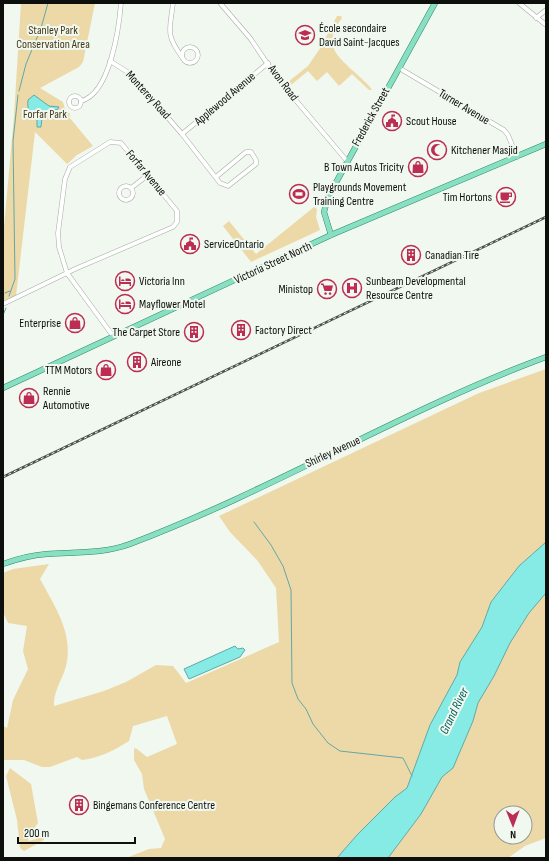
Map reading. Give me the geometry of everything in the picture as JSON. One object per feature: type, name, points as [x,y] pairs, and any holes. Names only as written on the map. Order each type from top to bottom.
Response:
[{"type":"main road","name":"Frederick Street","points":[[331,235],[325,219],[324,206],[347,161],[436,3]]},
{"type":"main road","name":"Victoria Street North","points":[[3,388],[331,235],[546,144]]},
{"type":"main road","name":"Shirley Avenue","points":[[3,564],[22,558],[46,554],[88,554],[119,547],[181,524],[482,381],[546,357]]},
{"type":"street","points":[[80,101],[90,97],[95,92],[110,61],[119,27],[121,3]]},
{"type":"street","points":[[172,3],[169,35],[172,43],[182,57]]},
{"type":"street","name":"Avon Road","points":[[220,3],[250,38],[277,78],[347,161]]},
{"type":"street","points":[[519,3],[546,26]]},
{"type":"street","points":[[536,18],[546,10]]},
{"type":"street","name":"Monterey Road","points":[[110,61],[130,73],[182,134],[216,177]]},
{"type":"street","name":"Applewood Avenue","points":[[182,134],[268,63]]},
{"type":"street","name":"Turner Avenue","points":[[399,68],[504,130],[508,135],[517,157]]},
{"type":"street","name":"Forfar Avenue","points":[[66,273],[128,245],[173,227],[177,222],[177,211],[121,143],[115,141],[110,142],[70,167],[65,178],[58,233],[59,247],[66,273],[113,336]]},
{"type":"street","points":[[246,152],[251,152],[255,156],[256,164],[228,186],[220,183],[216,177],[246,152]]},
{"type":"street","points":[[131,188],[148,175]]},
{"type":"street","points":[[3,304],[66,273]]},
{"type":"green space","points":[[21,3],[95,3],[83,62],[79,67],[40,88],[63,102],[65,109],[70,114],[69,117],[93,146],[77,155],[67,164],[35,132],[16,296],[3,301],[3,238],[14,116]]},
{"type":"green space","points":[[337,16],[341,16],[342,18],[335,28],[332,37],[336,52],[340,59],[372,90],[369,90],[352,74],[339,86],[327,72],[317,81],[308,71],[291,85],[288,82],[308,66],[325,41]]},
{"type":"green space","points":[[314,207],[317,209],[316,217],[320,230],[251,262],[223,226],[229,221],[256,254]]},
{"type":"green space","points":[[546,369],[546,542],[519,566],[491,602],[482,627],[460,662],[457,675],[430,725],[407,788],[395,797],[357,835],[337,858],[126,858],[149,849],[161,848],[165,839],[144,789],[142,774],[134,760],[134,748],[147,757],[177,744],[167,716],[133,726],[129,741],[95,757],[82,760],[77,757],[50,767],[42,767],[24,760],[3,760],[3,726],[7,728],[13,700],[28,669],[23,651],[27,626],[8,623],[3,612],[3,573],[13,569],[49,564],[40,579],[61,618],[67,639],[68,650],[66,667],[55,694],[54,706],[104,691],[126,682],[156,665],[173,666],[186,683],[279,642],[276,588],[257,560],[230,532],[219,516],[479,393]]},
{"type":"green space","points":[[546,593],[546,838],[533,843],[533,805],[493,805],[493,845],[528,845],[508,858],[388,858],[421,814],[442,777],[453,768],[473,721],[478,703],[494,676],[510,643],[529,613]]},
{"type":"green space","points":[[10,768],[31,784],[38,823],[30,834],[28,841],[44,837],[44,840],[24,851],[20,848],[17,820],[6,776]]},
{"type":"water","points":[[34,95],[49,106],[59,107],[57,110],[49,109],[48,114],[42,118],[41,127],[37,127],[37,117],[30,113],[28,109],[28,100]]},
{"type":"water","name":"Grand River","points":[[546,542],[546,593],[529,613],[510,643],[494,676],[478,703],[473,721],[453,768],[442,777],[421,814],[388,858],[337,858],[357,835],[395,797],[407,788],[430,725],[457,675],[460,662],[482,627],[491,602],[519,566]]},
{"type":"water","points":[[235,646],[238,649],[243,648],[245,650],[240,657],[189,679],[184,669]]},
{"type":"waterway","points":[[19,91],[26,64],[41,28],[48,3]]},
{"type":"waterway","points":[[9,296],[15,279],[13,141],[18,95]]},
{"type":"waterway","points":[[5,293],[10,291]]},
{"type":"waterway","points":[[3,315],[6,308]]},
{"type":"waterway","points":[[254,522],[271,545],[283,566],[291,590],[292,683],[298,699],[306,709],[313,724],[328,743],[340,751],[403,758],[412,776]]},
{"type":"railway","points":[[3,477],[546,217]]},
{"type":"place","name":"École secondaire David Saint-Jacques","points":[[305,35]]},
{"type":"place","name":"Scout House","points":[[392,121]]},
{"type":"place","name":"Kitchener Masjid","points":[[437,150]]},
{"type":"place","name":"B Town Autos Tricity","points":[[418,167]]},
{"type":"place","name":"Playgrounds Movement Training Centre","points":[[299,194]]},
{"type":"place","name":"Tim Hortons","points":[[506,197]]},
{"type":"place","name":"ServiceOntario","points":[[190,244]]},
{"type":"place","name":"Canadian Tire","points":[[411,255]]},
{"type":"place","name":"Victoria Inn","points":[[125,281]]},
{"type":"place","name":"Sunbeam Developmental Resource Centre","points":[[352,288]]},
{"type":"place","name":"Ministop","points":[[327,289]]},
{"type":"place","name":"Mayflower Motel","points":[[125,304]]},
{"type":"place","name":"Enterprise","points":[[75,323]]},
{"type":"place","name":"Factory Direct","points":[[241,330]]},
{"type":"place","name":"The Carpet Store","points":[[194,332]]},
{"type":"place","name":"Aireone","points":[[137,362]]},
{"type":"place","name":"TTM Motors","points":[[106,370]]},
{"type":"place","name":"Rennie Automotive","points":[[29,398]]},
{"type":"place","name":"Bingemans Conference Centre","points":[[79,805]]},
{"type":"park label","name":"Stanley Park Conservation Area","points":[[53,37]]},
{"type":"park label","name":"Forfar Park","points":[[45,114]]}]
